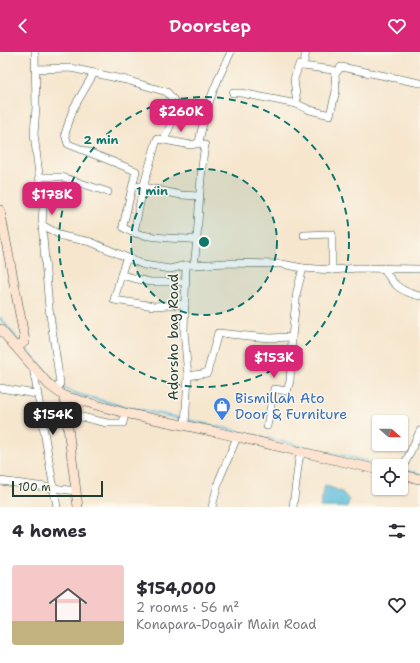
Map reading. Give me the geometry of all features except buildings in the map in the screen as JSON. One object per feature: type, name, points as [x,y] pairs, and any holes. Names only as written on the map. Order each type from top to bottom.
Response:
[{"type":"main road","points":[[0,210],[20,345]]},
{"type":"main road","points":[[0,329],[20,345],[33,367],[60,389],[125,413],[186,421],[238,437],[372,468]]},
{"type":"main road","points":[[60,389],[65,413],[78,507]]},
{"type":"main road","points":[[408,476],[420,479]]},
{"type":"street","points":[[35,52],[36,107],[34,134],[43,207],[42,225],[49,308],[60,389]]},
{"type":"street","name":"Adorsho bag Road","points":[[186,421],[188,376],[184,331],[186,265],[194,265],[198,240],[198,208],[205,145],[199,143],[214,86],[231,52]]},
{"type":"street","points":[[303,66],[306,52]]},
{"type":"street","points":[[233,93],[241,93],[298,104],[310,110],[330,115],[336,91],[335,74],[333,70],[299,65],[294,79],[298,104]]},
{"type":"street","points":[[36,69],[59,67],[94,73],[126,80],[167,92],[175,102],[176,109],[175,115],[164,140]]},
{"type":"street","points":[[335,74],[341,67],[420,82]]},
{"type":"street","points":[[94,73],[73,110],[65,134],[68,144],[136,171],[123,226],[127,230],[178,240],[198,240]]},
{"type":"street","points":[[134,232],[143,188],[157,139],[191,145],[199,143]]},
{"type":"street","points":[[40,177],[62,177],[108,192]]},
{"type":"street","points":[[133,184],[143,188],[189,197],[199,196]]},
{"type":"street","points":[[42,225],[62,236],[91,242],[128,259],[160,269],[170,269],[186,265]]},
{"type":"street","points":[[304,235],[332,234],[332,270]]},
{"type":"street","points":[[128,259],[125,262],[114,300],[154,306],[185,304]]},
{"type":"street","points":[[194,265],[226,263],[282,264],[303,268],[332,270],[384,268],[420,269]]},
{"type":"street","points":[[267,426],[274,389],[288,391],[297,291],[303,268]]},
{"type":"street","points":[[384,268],[392,282],[400,289],[420,296]]},
{"type":"street","points":[[121,275],[150,282],[186,282]]},
{"type":"street","points":[[188,376],[207,373],[218,333],[269,338],[292,337]]},
{"type":"street","points":[[33,367],[36,394],[57,507]]},
{"type":"street","points":[[0,388],[36,394]]},
{"type":"street","points":[[65,413],[107,423],[123,423],[125,413]]},
{"type":"street","points":[[408,459],[420,431]]},
{"type":"street","points":[[212,507],[219,480],[238,437]]},
{"type":"street","points":[[293,507],[299,458],[303,453]]},
{"type":"street","points":[[0,481],[76,491]]},
{"type":"water","points":[[325,485],[342,492],[349,500],[347,507],[320,507]]},
{"type":"waterway","points":[[0,318],[20,342]]},
{"type":"waterway","points":[[24,347],[57,384]]},
{"type":"waterway","points":[[60,386],[77,394],[118,405],[183,419]]},
{"type":"waterway","points":[[188,420],[372,463]]},
{"type":"waterway","points":[[408,471],[420,474]]},
{"type":"place","name":"Bismillah Ato Door & Furniture","points":[[222,421]]}]
